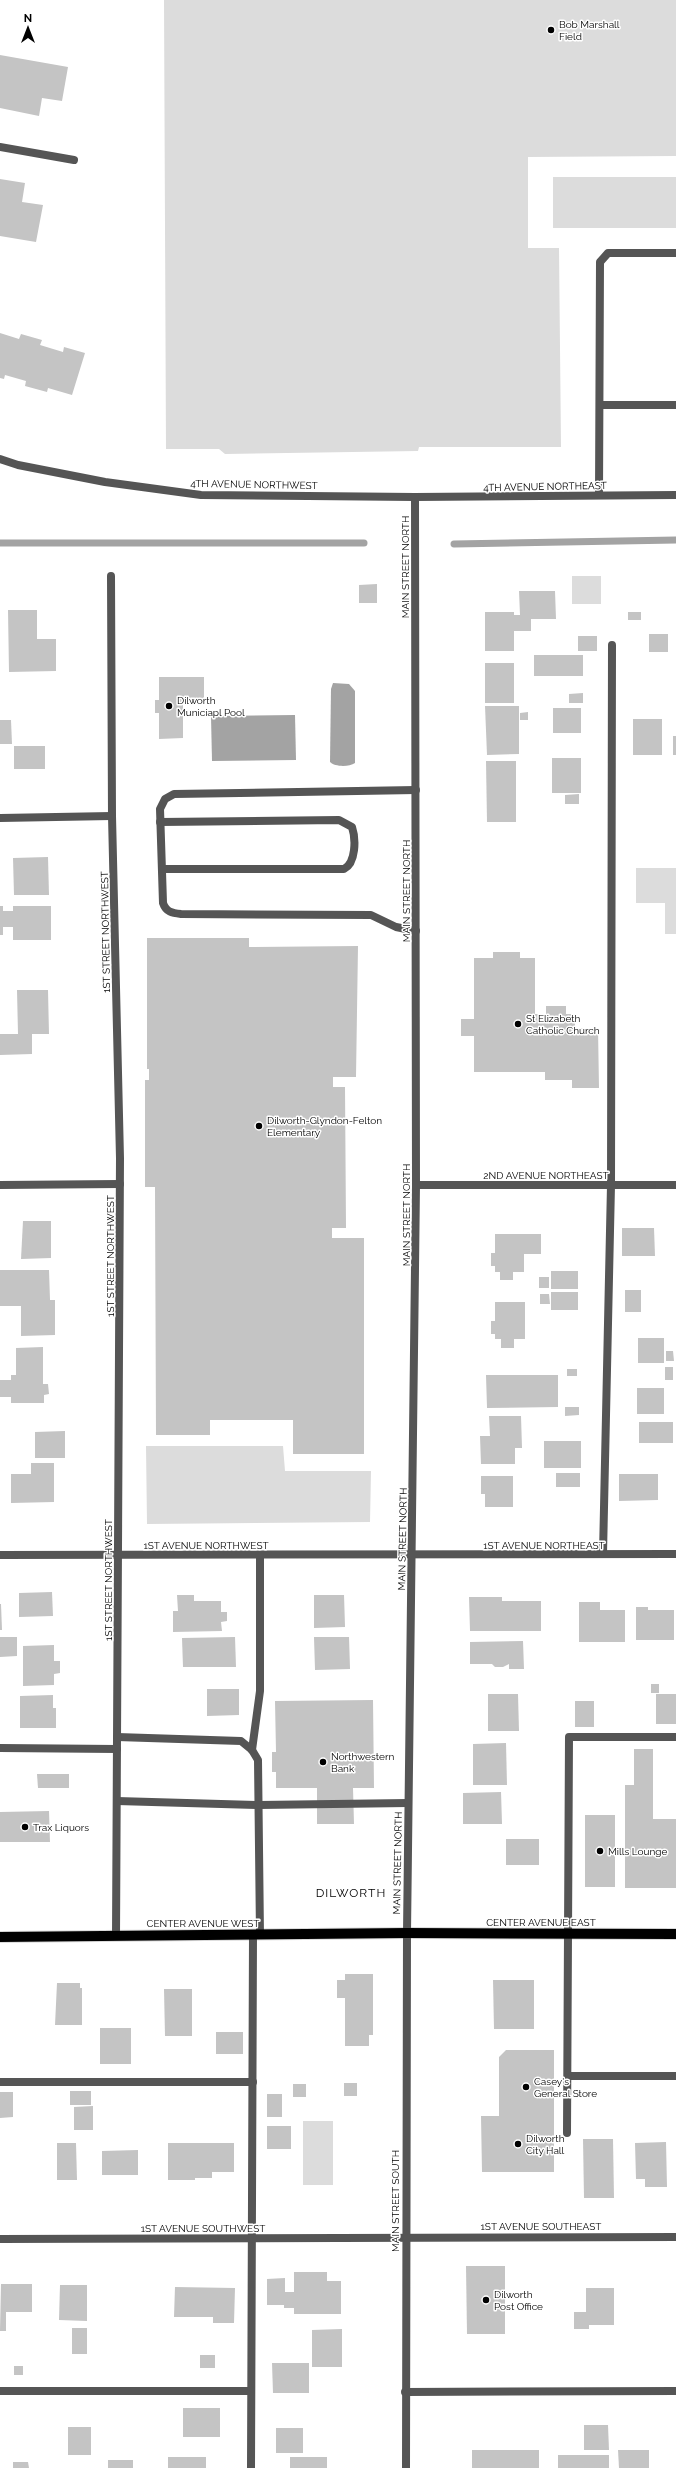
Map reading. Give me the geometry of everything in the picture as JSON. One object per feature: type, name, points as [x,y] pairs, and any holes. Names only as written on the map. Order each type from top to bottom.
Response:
[{"type":"main road","name":"CENTER AVENUE EAST","points":[[407,1933],[570,1935],[676,1934]]},
{"type":"main road","name":"CENTER AVENUE WEST","points":[[0,1937],[407,1933]]},
{"type":"street","points":[[0,147],[74,160]]},
{"type":"street","points":[[599,495],[600,262],[608,253],[676,252]]},
{"type":"street","points":[[600,405],[676,405]]},
{"type":"street","name":"4TH AVENUE NORTHWEST","points":[[0,459],[18,465],[105,482],[201,495],[415,497]]},
{"type":"street","name":"4TH AVENUE NORTHEAST","points":[[415,497],[676,495]]},
{"type":"street","name":"MAIN STREET NORTH","points":[[407,1933],[416,1185],[415,497]]},
{"type":"street","name":"1ST STREET NORTHWEST","points":[[111,576],[112,816],[120,1184],[116,1936]]},
{"type":"street","points":[[603,1554],[610,1185],[612,645]]},
{"type":"street","points":[[416,790],[174,794],[165,799],[160,809],[163,903],[164,908],[171,912],[371,915],[396,927],[416,931]]},
{"type":"street","points":[[0,818],[112,816]]},
{"type":"street","points":[[160,822],[340,820],[352,827],[353,832],[352,859],[344,869],[162,869]]},
{"type":"street","points":[[0,1185],[120,1184]]},
{"type":"street","name":"2ND AVENUE NORTHEAST","points":[[416,1185],[676,1185]]},
{"type":"street","name":"1ST AVENUE NORTHEAST","points":[[412,1555],[676,1554]]},
{"type":"street","name":"1ST AVENUE NORTHWEST","points":[[0,1555],[412,1555]]},
{"type":"street","points":[[252,1750],[260,1691],[260,1555]]},
{"type":"street","points":[[118,1737],[241,1741],[252,1750],[258,1760],[259,1804],[257,1935],[252,2082],[251,2468]]},
{"type":"street","points":[[567,2133],[570,1935],[569,1737],[676,1737]]},
{"type":"street","points":[[0,1748],[118,1749]]},
{"type":"street","points":[[117,1801],[259,1804],[408,1803]]},
{"type":"street","name":"MAIN STREET SOUTH","points":[[406,2468],[405,2237],[407,1933]]},
{"type":"street","points":[[568,2076],[676,2076]]},
{"type":"street","points":[[0,2082],[252,2082]]},
{"type":"street","name":"1ST AVENUE SOUTHEAST","points":[[405,2237],[676,2237]]},
{"type":"street","name":"1ST AVENUE SOUTHWEST","points":[[0,2239],[405,2237]]},
{"type":"street","points":[[0,2392],[251,2391]]},
{"type":"street","points":[[405,2392],[676,2391]]},
{"type":"shaded area","points":[[164,0],[676,0],[676,156],[528,157],[528,248],[559,248],[561,447],[419,447],[418,451],[225,454],[219,449],[166,449]]},
{"type":"shaded area","points":[[553,177],[676,177],[676,228],[553,228]]},
{"type":"shaded area","points":[[572,576],[601,576],[601,604],[572,604]]},
{"type":"shaded area","points":[[333,683],[349,684],[355,691],[355,763],[349,765],[339,766],[330,762],[331,689]]},
{"type":"shaded area","points":[[295,715],[296,760],[212,761],[211,716]]},
{"type":"shaded area","points":[[636,868],[676,868],[676,934],[665,934],[665,903],[636,903]]},
{"type":"shaded area","points":[[146,1446],[283,1446],[285,1471],[371,1471],[370,1522],[147,1524]]},
{"type":"shaded area","points":[[303,2121],[333,2121],[333,2185],[303,2185]]},
{"type":"building","points":[[0,55],[68,67],[62,101],[42,98],[39,116],[0,108]]},
{"type":"building","points":[[0,179],[25,183],[22,202],[43,205],[36,242],[0,236]]},
{"type":"building","points":[[0,333],[19,339],[21,334],[42,340],[40,345],[63,352],[64,347],[85,353],[72,395],[48,388],[47,392],[25,386],[26,381],[5,375],[4,379],[0,378]]},
{"type":"building","points":[[377,584],[377,603],[359,603],[359,585]]},
{"type":"building","points":[[519,591],[555,591],[556,619],[531,619],[531,631],[514,631],[514,651],[485,651],[485,612],[514,612],[514,615],[520,615]]},
{"type":"building","points":[[8,610],[37,610],[37,639],[56,639],[56,671],[9,672]]},
{"type":"building","points":[[628,612],[641,612],[641,620],[628,620]]},
{"type":"building","points":[[649,634],[668,634],[668,652],[649,652]]},
{"type":"building","points":[[578,636],[597,636],[597,651],[578,651]]},
{"type":"building","points":[[534,655],[583,655],[583,676],[534,676]]},
{"type":"building","points":[[485,663],[514,663],[514,703],[485,703]]},
{"type":"building","name":"Dilworth Municiapl Pool","points":[[159,677],[204,677],[204,700],[183,700],[183,738],[159,739],[159,713],[155,713],[155,700],[159,700]]},
{"type":"building","points":[[583,693],[583,703],[569,703],[569,694]]},
{"type":"building","points":[[485,706],[519,706],[519,754],[487,755]]},
{"type":"building","points":[[553,708],[581,708],[581,733],[553,733]]},
{"type":"building","points":[[528,712],[528,720],[520,720],[520,713]]},
{"type":"building","points":[[633,719],[662,719],[662,755],[633,755]]},
{"type":"building","points":[[0,720],[11,720],[12,744],[0,744]]},
{"type":"building","points":[[673,736],[676,736],[676,755],[673,755]]},
{"type":"building","points":[[14,746],[45,746],[45,769],[14,769]]},
{"type":"building","points":[[552,758],[581,758],[581,793],[552,793]]},
{"type":"building","points":[[486,761],[516,761],[516,822],[487,822]]},
{"type":"building","points":[[579,794],[579,804],[565,804],[565,795]]},
{"type":"building","points":[[48,857],[49,895],[14,895],[13,858]]},
{"type":"building","points":[[0,906],[3,906],[3,911],[13,911],[13,906],[51,906],[51,940],[13,940],[13,927],[3,927],[3,935],[0,935]]},
{"type":"building","name":"Dilworth-Glyndon-Felton Elementary","points":[[147,938],[249,938],[249,947],[358,946],[356,1077],[333,1077],[333,1087],[345,1087],[346,1228],[332,1228],[332,1238],[364,1238],[364,1454],[293,1454],[293,1420],[210,1420],[210,1435],[156,1435],[155,1187],[145,1187],[145,1080],[149,1080],[149,1069],[147,1069]]},
{"type":"building","name":"St Elizabeth Catholic Church","points":[[493,952],[520,952],[520,958],[535,958],[535,1014],[546,1014],[546,1006],[566,1006],[566,1014],[575,1014],[575,1028],[598,1028],[599,1088],[572,1088],[572,1080],[545,1080],[545,1072],[474,1072],[474,1036],[461,1036],[461,1019],[474,1019],[474,958],[493,958]]},
{"type":"building","points":[[17,990],[48,990],[49,1034],[32,1034],[32,1054],[0,1055],[0,1034],[18,1034]]},
{"type":"building","points":[[23,1221],[51,1221],[51,1258],[21,1259]]},
{"type":"building","points":[[622,1228],[654,1228],[655,1256],[622,1256]]},
{"type":"building","points":[[495,1234],[541,1234],[541,1254],[524,1254],[524,1272],[513,1272],[513,1280],[500,1280],[500,1272],[495,1272],[495,1266],[491,1266],[491,1253],[495,1253]]},
{"type":"building","points":[[0,1270],[49,1270],[50,1300],[55,1300],[55,1335],[21,1336],[21,1306],[0,1306]]},
{"type":"building","points":[[551,1271],[578,1271],[578,1289],[551,1289]]},
{"type":"building","points":[[539,1277],[549,1277],[549,1288],[539,1288]]},
{"type":"building","points":[[625,1290],[641,1290],[641,1312],[625,1312]]},
{"type":"building","points":[[551,1292],[578,1292],[578,1310],[551,1310]]},
{"type":"building","points":[[540,1294],[549,1294],[550,1304],[540,1304]]},
{"type":"building","points":[[495,1302],[525,1302],[525,1339],[514,1339],[514,1348],[501,1348],[501,1339],[495,1339],[495,1334],[491,1334],[491,1321],[495,1321]]},
{"type":"building","points":[[638,1338],[664,1338],[664,1363],[638,1363]]},
{"type":"building","points":[[43,1347],[43,1384],[48,1384],[49,1394],[44,1395],[44,1403],[11,1403],[11,1397],[0,1397],[0,1380],[11,1380],[11,1375],[16,1375],[16,1348]]},
{"type":"building","points":[[666,1351],[673,1351],[674,1361],[666,1361]]},
{"type":"building","points":[[665,1367],[673,1367],[673,1380],[665,1380]]},
{"type":"building","points":[[567,1369],[577,1369],[577,1376],[567,1376]]},
{"type":"building","points":[[486,1375],[558,1375],[558,1407],[487,1408]]},
{"type":"building","points":[[637,1388],[664,1388],[664,1414],[637,1414]]},
{"type":"building","points":[[565,1407],[579,1407],[579,1415],[565,1416]]},
{"type":"building","points":[[489,1416],[521,1416],[522,1448],[515,1448],[515,1464],[481,1464],[480,1436],[490,1436]]},
{"type":"building","points":[[639,1422],[673,1422],[673,1443],[639,1443]]},
{"type":"building","points":[[65,1431],[65,1458],[35,1458],[35,1432]]},
{"type":"building","points":[[544,1441],[581,1441],[581,1468],[544,1468]]},
{"type":"building","points":[[31,1463],[54,1463],[54,1502],[11,1503],[11,1474],[31,1474]]},
{"type":"building","points":[[556,1473],[580,1473],[580,1487],[556,1487]]},
{"type":"building","points":[[619,1474],[658,1474],[658,1500],[619,1501]]},
{"type":"building","points":[[481,1476],[513,1476],[513,1507],[485,1507],[485,1494],[481,1494]]},
{"type":"building","points":[[52,1592],[53,1616],[19,1617],[19,1593]]},
{"type":"building","points":[[177,1595],[194,1595],[194,1601],[221,1601],[221,1612],[227,1612],[227,1621],[221,1622],[222,1631],[173,1632],[173,1611],[178,1611]]},
{"type":"building","points":[[314,1595],[344,1595],[345,1627],[314,1628]]},
{"type":"building","points":[[469,1597],[502,1597],[502,1601],[541,1601],[541,1631],[470,1631]]},
{"type":"building","points":[[579,1602],[600,1602],[600,1610],[625,1610],[625,1642],[579,1642]]},
{"type":"building","points":[[1,1604],[2,1630],[0,1630]]},
{"type":"building","points":[[636,1607],[648,1607],[648,1610],[674,1610],[674,1640],[636,1640]]},
{"type":"building","points":[[0,1637],[17,1637],[17,1656],[0,1657]]},
{"type":"building","points":[[235,1637],[236,1667],[183,1667],[182,1638]]},
{"type":"building","points":[[314,1637],[349,1637],[350,1669],[315,1670]]},
{"type":"building","points":[[523,1641],[524,1669],[509,1669],[509,1664],[503,1667],[495,1667],[492,1664],[470,1664],[470,1642]]},
{"type":"building","points":[[54,1645],[54,1661],[60,1661],[60,1673],[54,1674],[54,1685],[23,1686],[23,1646]]},
{"type":"building","points":[[651,1684],[659,1684],[659,1693],[651,1693]]},
{"type":"building","points":[[207,1689],[239,1689],[239,1715],[207,1716]]},
{"type":"building","points":[[488,1694],[518,1694],[519,1731],[488,1731]]},
{"type":"building","points":[[656,1694],[676,1694],[676,1724],[656,1724]]},
{"type":"building","points":[[53,1695],[53,1708],[56,1708],[56,1728],[20,1728],[20,1696]]},
{"type":"building","name":"Northwestern Bank","points":[[373,1700],[374,1788],[353,1788],[354,1824],[317,1824],[317,1788],[276,1788],[276,1772],[272,1772],[272,1752],[276,1752],[275,1701]]},
{"type":"building","points":[[575,1701],[594,1701],[594,1727],[575,1727]]},
{"type":"building","points":[[506,1743],[507,1785],[473,1785],[473,1744]]},
{"type":"building","points":[[634,1749],[653,1749],[653,1819],[676,1819],[676,1888],[625,1888],[625,1785],[634,1785]]},
{"type":"building","points":[[37,1774],[69,1774],[69,1788],[38,1788]]},
{"type":"building","points":[[501,1792],[502,1824],[463,1824],[463,1793]]},
{"type":"building","name":"Trax Liquors","points":[[49,1811],[50,1842],[0,1842],[0,1812]]},
{"type":"building","name":"Mills Lounge","points":[[585,1815],[615,1815],[615,1887],[585,1887]]},
{"type":"building","points":[[506,1839],[539,1839],[539,1865],[506,1865]]},
{"type":"building","points":[[345,1974],[373,1974],[373,2035],[369,2035],[369,2046],[345,2046],[345,1998],[337,1998],[337,1980],[345,1980]]},
{"type":"building","points":[[493,1980],[534,1980],[534,2029],[494,2029]]},
{"type":"building","points":[[57,1983],[80,1983],[80,1988],[82,1988],[82,2025],[55,2025]]},
{"type":"building","points":[[164,1989],[192,1989],[192,2036],[165,2036]]},
{"type":"building","points":[[100,2028],[131,2028],[131,2064],[100,2064]]},
{"type":"building","points":[[216,2032],[243,2032],[243,2054],[216,2054]]},
{"type":"building","points":[[506,2050],[554,2050],[554,2172],[482,2172],[481,2116],[499,2116],[499,2057]]},
{"type":"building","points":[[344,2083],[357,2083],[357,2096],[344,2096]]},
{"type":"building","points":[[293,2084],[306,2084],[306,2097],[293,2097]]},
{"type":"building","points":[[70,2091],[91,2091],[91,2105],[70,2105]]},
{"type":"building","points":[[0,2092],[13,2092],[13,2117],[0,2118]]},
{"type":"building","points":[[267,2094],[282,2094],[282,2117],[267,2117]]},
{"type":"building","points":[[93,2106],[93,2130],[74,2130],[74,2107]]},
{"type":"building","points":[[267,2126],[291,2126],[291,2149],[267,2149]]},
{"type":"building","points":[[583,2139],[613,2139],[614,2198],[584,2198]]},
{"type":"building","points":[[666,2142],[667,2187],[645,2187],[645,2179],[636,2179],[635,2143]]},
{"type":"building","points":[[57,2143],[76,2143],[77,2180],[57,2180]]},
{"type":"building","points":[[168,2143],[234,2143],[234,2172],[212,2172],[212,2178],[195,2178],[195,2180],[168,2180]]},
{"type":"building","points":[[138,2150],[138,2175],[102,2175],[102,2151]]},
{"type":"building","name":"Dilworth Post Office","points":[[466,2266],[505,2266],[505,2334],[467,2334]]},
{"type":"building","points":[[294,2272],[327,2272],[327,2281],[341,2281],[341,2314],[294,2314],[294,2308],[284,2308],[284,2305],[267,2305],[267,2279],[285,2278],[285,2292],[294,2292]]},
{"type":"building","points":[[1,2284],[32,2284],[32,2312],[6,2312],[6,2331],[0,2331]]},
{"type":"building","points":[[60,2285],[87,2285],[87,2321],[59,2320]]},
{"type":"building","points":[[175,2287],[235,2288],[234,2323],[213,2323],[213,2317],[174,2317]]},
{"type":"building","points":[[586,2288],[614,2288],[614,2325],[589,2325],[589,2329],[574,2329],[574,2312],[586,2312]]},
{"type":"building","points":[[72,2328],[87,2328],[87,2354],[72,2354]]},
{"type":"building","points":[[342,2329],[342,2367],[312,2367],[312,2330]]},
{"type":"building","points":[[200,2355],[215,2355],[215,2368],[200,2368]]},
{"type":"building","points":[[272,2363],[309,2363],[309,2393],[273,2393]]},
{"type":"building","points":[[14,2366],[23,2366],[23,2375],[14,2375]]},
{"type":"building","points":[[183,2408],[220,2408],[220,2437],[183,2437]]},
{"type":"building","points":[[584,2425],[608,2425],[609,2450],[584,2450]]},
{"type":"building","points":[[68,2427],[91,2427],[91,2455],[68,2455]]},
{"type":"building","points":[[276,2428],[303,2428],[303,2453],[276,2453]]},
{"type":"building","points":[[472,2450],[539,2450],[539,2468],[472,2468]]},
{"type":"building","points":[[618,2450],[649,2450],[649,2468],[619,2468]]},
{"type":"building","points":[[558,2455],[609,2455],[609,2468],[558,2468]]},
{"type":"building","points":[[168,2457],[206,2457],[206,2468],[168,2468]]},
{"type":"building","points":[[290,2457],[327,2457],[327,2468],[290,2468]]},
{"type":"building","points":[[108,2460],[133,2460],[133,2468],[108,2468]]},
{"type":"building","points":[[13,2462],[28,2462],[29,2468],[13,2468]]},
{"type":"waterway","points":[[454,544],[676,540]]},
{"type":"waterway","points":[[0,543],[364,543]]},
{"type":"place","name":"Bob Marshall Field","points":[[551,30]]},
{"type":"place","name":"Dilworth Municiapl Pool","points":[[169,706]]},
{"type":"place","name":"St Elizabeth Catholic Church","points":[[518,1024]]},
{"type":"place","name":"Dilworth-Glyndon-Felton Elementary","points":[[259,1126]]},
{"type":"place","name":"Northwestern Bank","points":[[323,1762]]},
{"type":"place","name":"Trax Liquors","points":[[25,1827]]},
{"type":"place","name":"Mills Lounge","points":[[600,1851]]},
{"type":"place","name":"Casey's General Store","points":[[526,2087]]},
{"type":"place","name":"Dilworth City Hall","points":[[518,2144]]},
{"type":"place","name":"Dilworth Post Office","points":[[486,2300]]},
{"type":"district","name":"DILWORTH","points":[[351,1893]]}]
